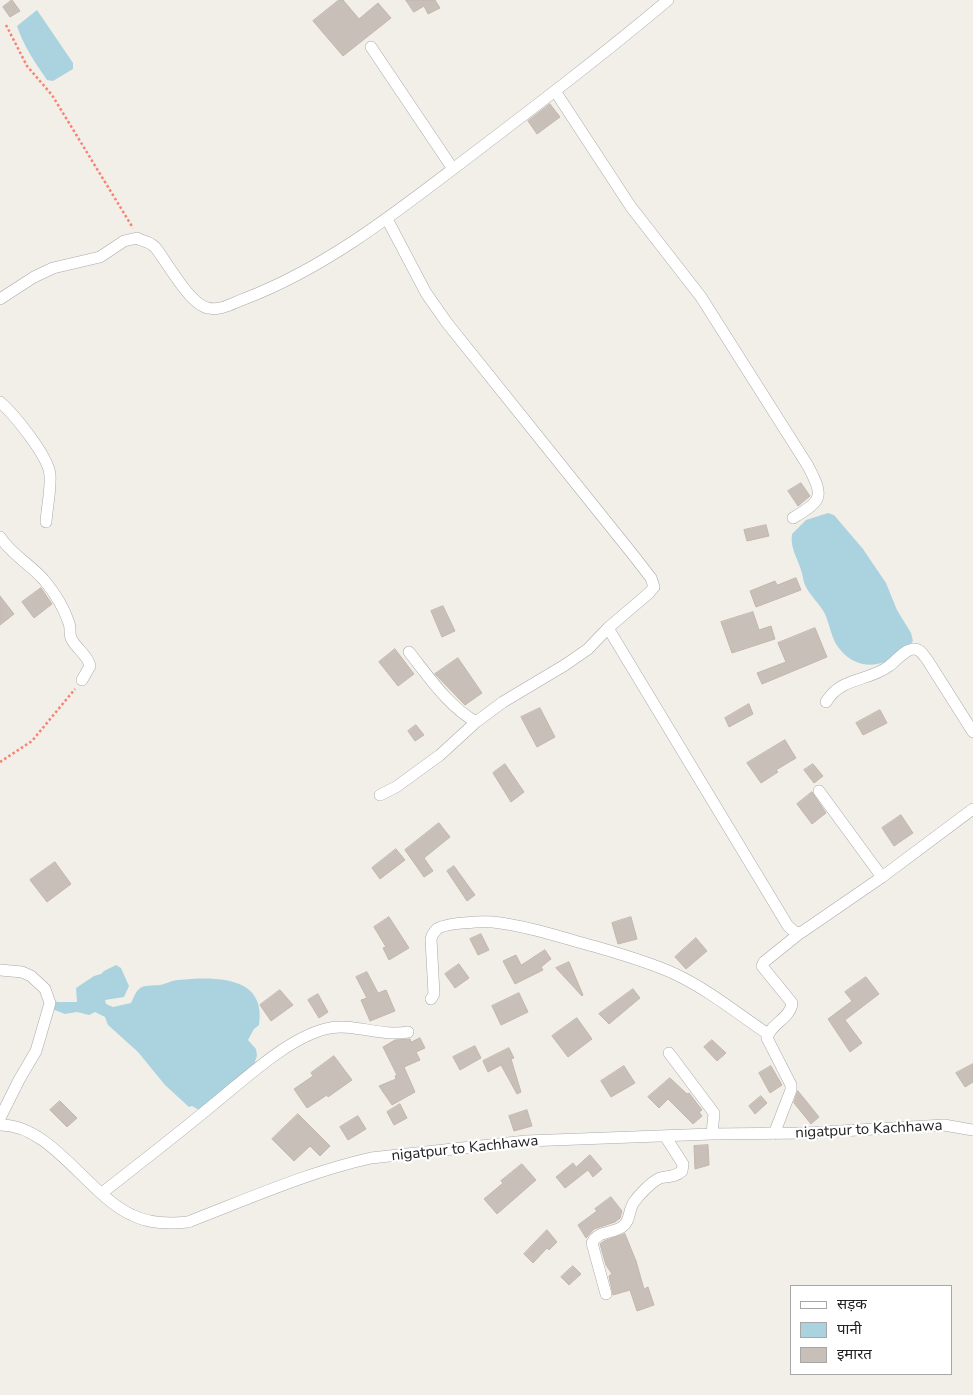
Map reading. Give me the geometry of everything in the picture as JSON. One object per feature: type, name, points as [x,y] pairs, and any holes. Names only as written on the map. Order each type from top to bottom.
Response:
[{"type":"street","points":[[0,299],[53,268],[100,257],[131,239],[137,238],[148,241],[155,246],[196,302],[201,306],[215,309],[224,307],[268,290],[346,246],[387,219],[639,26],[668,0]]},
{"type":"street","points":[[372,47],[452,169]]},
{"type":"street","points":[[555,91],[631,207],[701,297],[808,466],[819,489],[818,500],[793,518]]},
{"type":"street","points":[[380,794],[396,786],[427,765],[476,722],[503,702],[588,649],[608,628],[653,590],[653,582],[628,548],[447,323],[420,284],[387,219]]},
{"type":"street","points":[[0,402],[38,447],[48,465],[50,474],[46,522]]},
{"type":"street","points":[[0,537],[11,551],[43,578],[64,610],[71,626],[69,632],[71,638],[89,660],[90,666],[82,680]]},
{"type":"street","points":[[608,628],[788,926],[793,931],[800,933]]},
{"type":"street","points":[[826,702],[836,690],[849,682],[882,671],[907,651],[916,649],[920,650],[928,661],[973,732]]},
{"type":"street","points":[[409,652],[446,697],[465,715],[476,722]]},
{"type":"street","points":[[819,791],[882,877]]},
{"type":"street","points":[[774,1134],[791,1090],[791,1085],[788,1076],[768,1042],[768,1034],[791,1009],[792,1003],[764,971],[762,964],[800,933],[882,877],[973,809]]},
{"type":"street","points":[[431,999],[434,994],[431,939],[433,933],[445,925],[490,922],[518,926],[568,939],[635,959],[675,974],[704,990],[768,1034]]},
{"type":"street","points":[[0,970],[22,972],[31,976],[45,989],[50,1003],[36,1051],[0,1118]]},
{"type":"street","points":[[102,1193],[253,1073],[284,1050],[313,1033],[328,1028],[347,1028],[396,1034],[408,1032]]},
{"type":"street","points":[[669,1054],[714,1113],[712,1134]]},
{"type":"street","name":"nigatpur to Kachhawa","points":[[0,1125],[26,1130],[49,1145],[102,1193],[131,1215],[148,1221],[168,1224],[188,1222],[306,1177],[371,1158],[526,1141],[712,1134],[774,1134],[944,1125],[973,1130]]},
{"type":"street","points":[[606,1294],[592,1243],[600,1235],[626,1224],[634,1201],[655,1181],[676,1175],[682,1171],[683,1164],[665,1136]]},
{"type":"path","points":[[6,26],[27,66],[52,95],[140,240]]},
{"type":"path","points":[[0,762],[32,741],[82,680]]},
{"type":"water","points":[[37,10],[73,63],[73,69],[53,81],[47,80],[26,47],[17,26]]},
{"type":"water","points":[[828,513],[834,515],[863,549],[886,583],[897,610],[911,633],[913,641],[896,657],[886,662],[866,664],[856,662],[846,656],[838,647],[832,635],[825,614],[804,583],[793,548],[792,534],[806,520]]},
{"type":"water","points":[[116,965],[121,968],[129,986],[124,997],[105,1000],[106,1004],[113,1007],[131,1003],[140,988],[176,980],[221,979],[234,982],[246,988],[254,996],[259,1008],[259,1025],[254,1029],[248,1040],[256,1049],[257,1056],[253,1067],[199,1110],[192,1106],[189,1107],[165,1085],[138,1052],[108,1025],[105,1017],[95,1012],[89,1015],[77,1012],[65,1014],[52,1009],[53,1001],[77,1002],[76,988]]},
{"type":"building","points":[[12,0],[20,11],[10,17],[3,7]]},
{"type":"building","points":[[339,0],[343,0],[359,19],[378,3],[391,18],[343,56],[313,21]]},
{"type":"building","points":[[406,0],[435,0],[440,8],[428,14],[424,6],[414,12]]},
{"type":"building","points":[[550,104],[560,117],[537,134],[528,121]]},
{"type":"building","points":[[801,483],[810,496],[798,506],[788,491]]},
{"type":"building","points":[[766,525],[769,536],[747,541],[744,530]]},
{"type":"building","points":[[796,578],[801,590],[756,607],[750,591],[775,581],[777,585]]},
{"type":"building","points":[[41,588],[52,604],[34,618],[22,602]]},
{"type":"building","points":[[0,596],[14,614],[0,625]]},
{"type":"building","points":[[443,606],[455,631],[442,637],[431,611]]},
{"type":"building","points":[[753,612],[759,630],[771,626],[775,639],[732,653],[721,622]]},
{"type":"building","points":[[815,628],[827,657],[762,684],[757,673],[786,662],[778,643]]},
{"type":"building","points":[[395,649],[414,674],[398,686],[379,662]]},
{"type":"building","points":[[458,658],[482,693],[465,705],[435,674]]},
{"type":"building","points":[[749,704],[753,714],[729,727],[725,718]]},
{"type":"building","points":[[540,708],[555,737],[537,747],[521,717]]},
{"type":"building","points":[[880,710],[887,723],[863,735],[856,723]]},
{"type":"building","points":[[416,725],[424,735],[415,741],[408,731]]},
{"type":"building","points":[[785,740],[796,758],[776,770],[778,772],[761,783],[747,763]]},
{"type":"building","points":[[505,764],[524,792],[511,802],[493,773]]},
{"type":"building","points":[[813,764],[823,776],[814,783],[804,770]]},
{"type":"building","points":[[812,792],[826,813],[812,824],[797,804]]},
{"type":"building","points":[[901,815],[913,833],[894,846],[882,828]]},
{"type":"building","points":[[439,823],[450,837],[424,858],[433,871],[424,877],[405,850]]},
{"type":"building","points":[[396,849],[405,860],[380,879],[372,868]]},
{"type":"building","points":[[55,862],[71,884],[47,902],[30,880]]},
{"type":"building","points":[[454,866],[475,895],[467,901],[447,871]]},
{"type":"building","points":[[389,917],[409,948],[389,960],[383,948],[386,947],[374,927]]},
{"type":"building","points":[[631,917],[637,939],[618,944],[612,923]]},
{"type":"building","points":[[481,934],[489,950],[478,955],[470,939]]},
{"type":"building","points":[[696,938],[707,951],[686,969],[675,957]]},
{"type":"building","points":[[545,950],[551,959],[541,967],[543,970],[515,984],[503,961],[516,955],[521,965]]},
{"type":"building","points":[[569,962],[583,995],[582,996],[556,968]]},
{"type":"building","points":[[459,964],[469,978],[455,988],[445,974]]},
{"type":"building","points":[[367,972],[378,993],[386,990],[395,1011],[370,1021],[361,1000],[367,998],[356,977]]},
{"type":"building","points":[[866,977],[879,994],[845,1020],[862,1043],[850,1052],[828,1019],[852,1001],[845,992]]},
{"type":"building","points":[[633,989],[640,998],[609,1024],[599,1014]]},
{"type":"building","points":[[280,990],[293,1005],[271,1021],[260,1005]]},
{"type":"building","points":[[519,993],[528,1012],[501,1025],[492,1006]]},
{"type":"building","points":[[318,994],[328,1012],[319,1018],[308,1000]]},
{"type":"building","points":[[577,1018],[592,1039],[568,1057],[552,1036]]},
{"type":"building","points":[[420,1038],[425,1048],[416,1052],[420,1060],[404,1067],[415,1092],[392,1105],[379,1086],[396,1079],[395,1076],[397,1075],[383,1047],[395,1040],[410,1039],[411,1042]]},
{"type":"building","points":[[712,1040],[726,1053],[717,1061],[704,1047]]},
{"type":"building","points":[[475,1046],[481,1058],[460,1070],[453,1057]]},
{"type":"building","points":[[509,1048],[514,1058],[511,1059],[521,1092],[517,1094],[501,1065],[488,1072],[483,1061]]},
{"type":"building","points":[[334,1056],[352,1080],[328,1097],[327,1095],[307,1108],[294,1089],[313,1076],[311,1073]]},
{"type":"building","points":[[973,1064],[973,1082],[965,1087],[956,1073]]},
{"type":"building","points":[[624,1066],[635,1083],[611,1097],[601,1081]]},
{"type":"building","points":[[771,1066],[782,1085],[770,1093],[759,1073]]},
{"type":"building","points":[[670,1078],[687,1094],[689,1093],[702,1110],[699,1112],[702,1116],[693,1124],[668,1099],[659,1108],[648,1097]]},
{"type":"building","points":[[798,1091],[819,1117],[811,1124],[794,1103]]},
{"type":"building","points":[[761,1096],[767,1103],[755,1114],[749,1106]]},
{"type":"building","points":[[60,1101],[77,1118],[67,1127],[50,1110]]},
{"type":"building","points":[[400,1104],[407,1118],[394,1125],[387,1112]]},
{"type":"building","points":[[527,1110],[532,1126],[514,1131],[509,1116]]},
{"type":"building","points":[[298,1114],[330,1146],[320,1156],[310,1146],[294,1161],[272,1139]]},
{"type":"building","points":[[358,1116],[366,1129],[348,1140],[340,1127]]},
{"type":"building","points":[[708,1145],[709,1165],[695,1169],[694,1146]]},
{"type":"building","points":[[590,1155],[602,1169],[593,1177],[588,1170],[565,1188],[556,1177],[573,1163],[576,1167]]},
{"type":"building","points":[[522,1164],[536,1180],[497,1214],[484,1199],[503,1183],[501,1181]]},
{"type":"building","points":[[611,1197],[622,1211],[620,1218],[615,1222],[594,1229],[586,1238],[578,1225],[597,1211],[595,1209]]},
{"type":"building","points":[[547,1230],[557,1242],[549,1250],[547,1248],[533,1263],[524,1254]]},
{"type":"building","points":[[625,1234],[636,1261],[644,1289],[648,1287],[654,1305],[637,1311],[630,1290],[613,1295],[609,1276],[612,1274],[606,1265],[600,1244]]},
{"type":"building","points":[[573,1266],[581,1274],[569,1285],[561,1277]]}]
